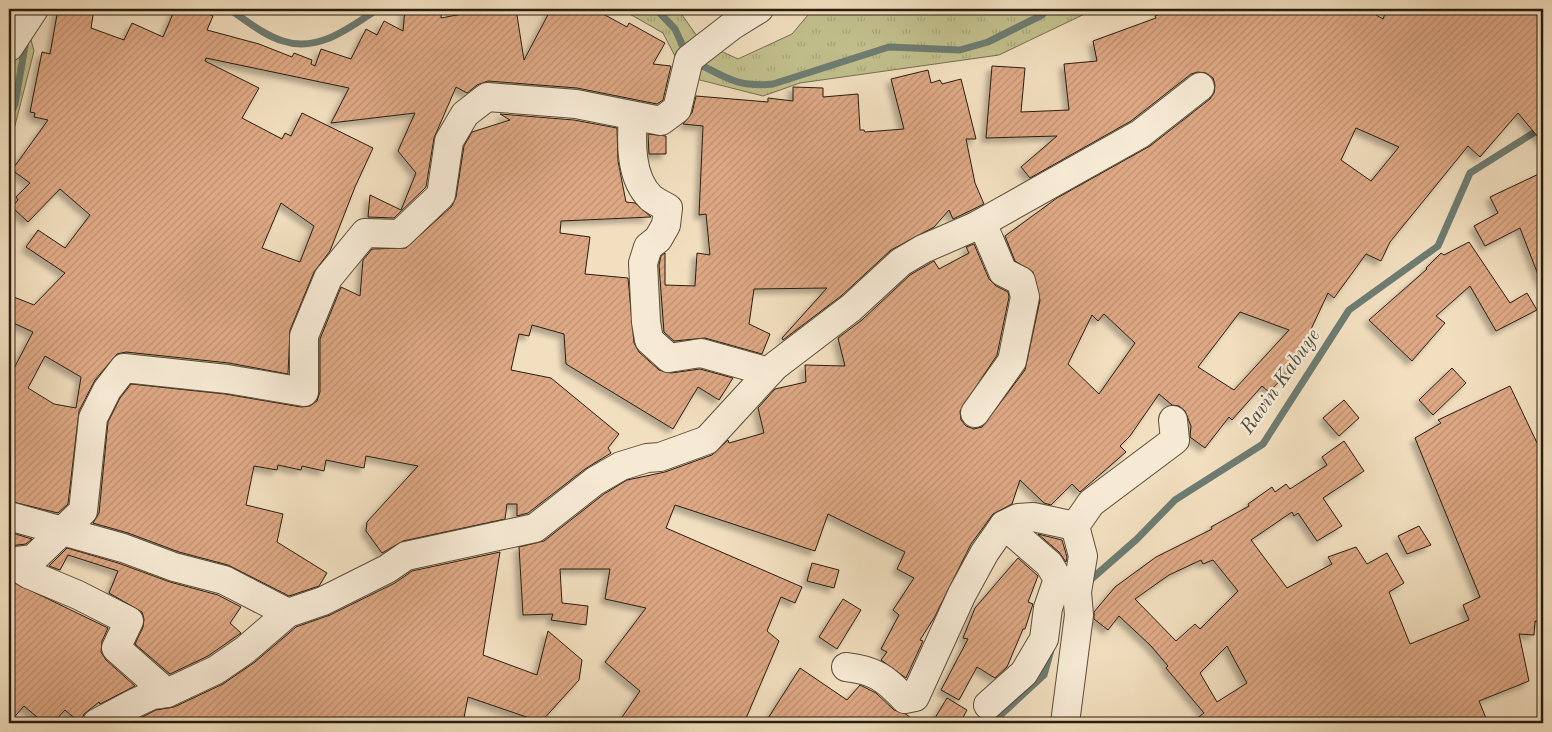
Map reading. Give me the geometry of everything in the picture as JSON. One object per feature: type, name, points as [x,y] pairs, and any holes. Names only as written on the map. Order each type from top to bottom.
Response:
[{"type":"street","points":[[9,47],[34,9]]},
{"type":"street","points":[[9,562],[33,559],[83,511],[93,418],[107,390],[124,368],[227,379],[304,392],[304,336],[328,278],[365,233],[400,234],[441,195],[449,141],[465,114],[486,97],[576,104],[661,121],[677,109],[689,59],[733,25],[759,9]]},
{"type":"street","points":[[97,723],[152,695],[167,693],[216,670],[245,650],[288,613],[323,601],[387,569],[406,556],[535,528],[595,481],[621,466],[647,458],[660,457],[707,440],[769,372],[851,308],[901,262],[976,226],[1140,134],[1200,87]]},
{"type":"street","points":[[633,116],[631,146],[640,183],[652,199],[668,208],[666,225],[658,239],[648,247],[644,263],[646,322],[649,340],[669,358],[700,353],[769,372]]},
{"type":"street","points":[[974,413],[1012,361],[1025,297],[1021,281],[1003,272],[986,232],[976,226]]},
{"type":"street","points":[[1065,723],[1079,615],[1077,592],[1083,556],[1075,526],[1091,503],[1175,440],[1173,420]]},
{"type":"street","points":[[9,516],[123,548],[174,567],[224,580],[288,613]]},
{"type":"street","points":[[846,667],[862,669],[885,678],[905,699],[915,697],[962,594],[985,552],[1004,525],[1018,518],[1033,517],[1075,526]]},
{"type":"street","points":[[988,705],[1024,673],[1044,639],[1048,608],[1058,579],[1049,564],[1004,525]]},
{"type":"street","points":[[9,562],[28,574],[78,595],[130,621],[116,648],[167,693]]},
{"type":"green space","points":[[9,9],[23,9],[34,51],[9,149]]},
{"type":"green space","points":[[621,9],[678,9],[701,42],[738,59],[792,34],[813,9],[1095,9],[999,55],[800,83],[763,96],[696,79],[676,58],[663,33]]},
{"type":"building","points":[[58,9],[94,9],[91,28],[124,40],[132,23],[163,37],[175,9],[197,9],[213,16],[207,30],[259,44],[292,57],[294,53],[312,60],[311,64],[315,66],[321,49],[351,59],[366,29],[377,35],[384,21],[403,31],[405,9],[442,9],[441,18],[488,9],[516,9],[524,60],[551,9],[594,9],[627,27],[629,23],[665,43],[653,64],[671,66],[663,100],[657,104],[577,88],[488,81],[477,85],[467,93],[456,87],[434,138],[426,187],[394,218],[368,217],[370,195],[401,210],[416,173],[398,151],[415,113],[331,123],[349,88],[206,58],[205,61],[259,88],[242,118],[282,139],[285,133],[291,136],[302,113],[373,148],[355,187],[330,251],[314,272],[290,330],[288,374],[229,363],[126,352],[117,354],[95,380],[79,411],[68,504],[58,513],[9,501],[9,372],[12,372],[33,332],[9,321],[9,295],[34,305],[65,273],[26,247],[38,230],[65,248],[90,215],[60,189],[28,222],[12,207],[18,200],[16,197],[30,183],[12,170],[48,120],[34,117],[35,113],[30,112],[42,52],[50,54]],"holes":[[[281,203],[314,226],[300,262],[262,248]],[[45,356],[81,377],[76,408],[54,404],[28,388]]]},
{"type":"building","points":[[1172,9],[1366,9],[1383,19],[1387,9],[1543,9],[1543,143],[1518,113],[1480,157],[1468,146],[1390,242],[1381,261],[1366,254],[1334,298],[1328,293],[1306,340],[1313,346],[1269,392],[1262,386],[1232,420],[1229,417],[1205,448],[1190,437],[1191,426],[1185,411],[1179,406],[1172,405],[1159,394],[1130,436],[1120,446],[1126,452],[1080,492],[1072,484],[1051,505],[1044,503],[1020,480],[1012,504],[993,514],[971,544],[934,618],[920,640],[923,641],[906,678],[881,660],[887,652],[881,649],[899,615],[893,610],[914,578],[897,569],[905,552],[828,514],[815,551],[675,505],[666,528],[802,587],[795,603],[781,597],[767,631],[779,641],[744,723],[618,723],[640,691],[605,662],[646,608],[605,599],[610,569],[560,569],[562,603],[588,606],[586,625],[551,620],[553,614],[523,615],[519,547],[544,541],[604,494],[627,480],[665,472],[712,455],[728,440],[729,443],[764,433],[758,408],[775,389],[806,382],[805,365],[845,366],[838,338],[862,320],[910,275],[934,261],[939,269],[969,253],[966,247],[974,244],[989,279],[996,286],[1008,292],[1009,297],[997,355],[960,411],[961,420],[966,426],[974,429],[982,427],[1025,370],[1040,300],[1033,272],[1015,261],[1005,236],[1057,198],[1150,146],[1210,99],[1214,93],[1215,85],[1213,78],[1206,73],[1198,72],[1191,74],[1131,121],[1030,178],[1021,167],[1057,136],[986,138],[992,66],[1025,68],[1021,112],[1069,110],[1064,64],[1097,61],[1093,41],[1156,18],[1155,16]],"holes":[[[1356,128],[1399,147],[1371,181],[1341,160]],[[1240,312],[1289,330],[1234,390],[1198,367]],[[1104,314],[1135,343],[1099,394],[1068,364],[1092,315],[1098,321]]]},
{"type":"building","points":[[928,70],[931,83],[940,80],[942,84],[961,79],[976,139],[966,139],[975,183],[984,204],[953,219],[949,210],[934,227],[891,250],[841,296],[783,340],[782,338],[827,288],[754,289],[749,324],[770,334],[762,354],[705,338],[674,341],[664,332],[659,265],[661,256],[665,253],[665,285],[695,286],[697,253],[710,255],[706,214],[699,215],[703,126],[683,124],[692,113],[696,96],[768,102],[768,98],[793,101],[793,87],[823,88],[823,97],[858,94],[860,130],[865,132],[904,129],[891,79]]},
{"type":"building","points":[[500,114],[574,120],[617,128],[618,161],[626,202],[635,203],[651,217],[561,221],[560,233],[590,237],[585,274],[628,278],[634,343],[639,352],[659,370],[671,373],[700,369],[733,378],[719,400],[698,387],[673,429],[566,364],[564,334],[532,325],[529,336],[519,334],[511,370],[551,378],[619,434],[608,448],[611,453],[585,469],[528,513],[517,516],[517,504],[507,504],[505,519],[403,541],[382,553],[366,531],[367,522],[418,466],[366,456],[364,468],[326,460],[324,471],[302,466],[301,470],[278,465],[277,470],[254,466],[246,505],[283,514],[277,542],[327,573],[319,586],[289,596],[228,565],[179,552],[128,533],[93,523],[99,513],[108,422],[120,398],[131,384],[225,394],[301,407],[310,406],[317,401],[320,392],[320,339],[341,287],[360,296],[363,260],[372,249],[406,248],[452,206],[456,197],[464,146],[472,132],[510,120]]},
{"type":"building","points":[[648,134],[666,136],[666,154],[649,154]]},
{"type":"building","points":[[1543,172],[1542,285],[1520,228],[1485,246],[1474,226],[1498,213],[1490,197]]},
{"type":"building","points":[[1469,242],[1510,303],[1527,293],[1537,310],[1496,331],[1470,286],[1436,316],[1445,323],[1412,361],[1369,320],[1427,269],[1441,253],[1444,255]]},
{"type":"building","points":[[1452,368],[1466,383],[1433,415],[1419,400]]},
{"type":"building","points":[[1510,386],[1537,443],[1543,440],[1543,622],[1535,621],[1534,635],[1519,634],[1529,681],[1479,701],[1488,723],[1191,723],[1204,713],[1166,668],[1168,666],[1151,646],[1119,616],[1108,630],[1094,619],[1094,612],[1115,587],[1156,557],[1212,529],[1211,527],[1249,506],[1248,504],[1272,487],[1275,492],[1286,484],[1290,489],[1327,465],[1322,457],[1344,441],[1364,471],[1323,498],[1342,526],[1317,541],[1298,513],[1294,516],[1292,512],[1251,540],[1287,588],[1332,564],[1328,557],[1356,547],[1367,564],[1387,553],[1404,583],[1389,592],[1410,644],[1469,620],[1463,605],[1480,597],[1415,438],[1441,423],[1438,420]],"holes":[[[1201,560],[1203,564],[1213,560],[1238,591],[1200,629],[1195,624],[1176,641],[1135,599],[1169,575]],[[1227,646],[1247,683],[1217,702],[1200,673]]]},
{"type":"building","points":[[1344,400],[1359,418],[1339,436],[1323,418]]},
{"type":"building","points":[[1419,526],[1431,545],[1407,554],[1398,536]]},
{"type":"building","points":[[9,532],[32,539],[26,544],[9,546]]},
{"type":"building","points":[[1038,534],[1062,540],[1067,557],[1066,562],[1059,552]]},
{"type":"building","points":[[67,548],[118,563],[170,582],[218,595],[241,607],[230,623],[241,633],[208,656],[170,674],[135,644],[143,627],[144,619],[142,612],[109,593],[118,571],[68,555],[60,570],[49,566]]},
{"type":"building","points":[[500,552],[483,655],[537,675],[548,631],[582,660],[579,680],[541,722],[468,697],[463,723],[132,722],[156,710],[174,707],[223,684],[255,662],[296,627],[330,615],[395,583],[412,571]]},
{"type":"building","points":[[1018,558],[1038,576],[1028,602],[1033,604],[1025,629],[1023,629],[1007,667],[995,678],[977,667],[959,700],[941,690],[968,639],[963,638],[975,608]]},
{"type":"building","points":[[812,563],[839,570],[834,588],[807,581]]},
{"type":"building","points":[[9,580],[108,628],[102,641],[101,652],[106,660],[135,686],[100,704],[99,702],[84,714],[80,723],[65,710],[53,723],[44,723],[24,706],[9,723]]},
{"type":"building","points":[[843,599],[861,610],[837,649],[819,637]]},
{"type":"building","points":[[800,668],[847,700],[860,685],[876,693],[894,710],[906,714],[917,723],[765,723]]},
{"type":"building","points":[[947,698],[967,710],[960,723],[932,723]]},
{"type":"waterway","points":[[229,9],[269,35],[296,44],[309,44],[334,36],[378,9]]},
{"type":"waterway","points":[[656,9],[675,29],[686,53]]},
{"type":"waterway","points":[[695,62],[724,77],[741,83],[773,84],[889,47],[960,50],[988,42],[1042,15],[1047,9]]},
{"type":"waterway","points":[[9,117],[15,104],[26,40]]},
{"type":"waterway","name":"Ravin Kabuye","points":[[1088,582],[1137,539],[1175,500],[1263,444],[1349,310],[1438,246],[1470,173],[1543,127]]},
{"type":"waterway","name":"Ravin Kabuye","points":[[992,723],[1044,675],[1051,650]]}]
